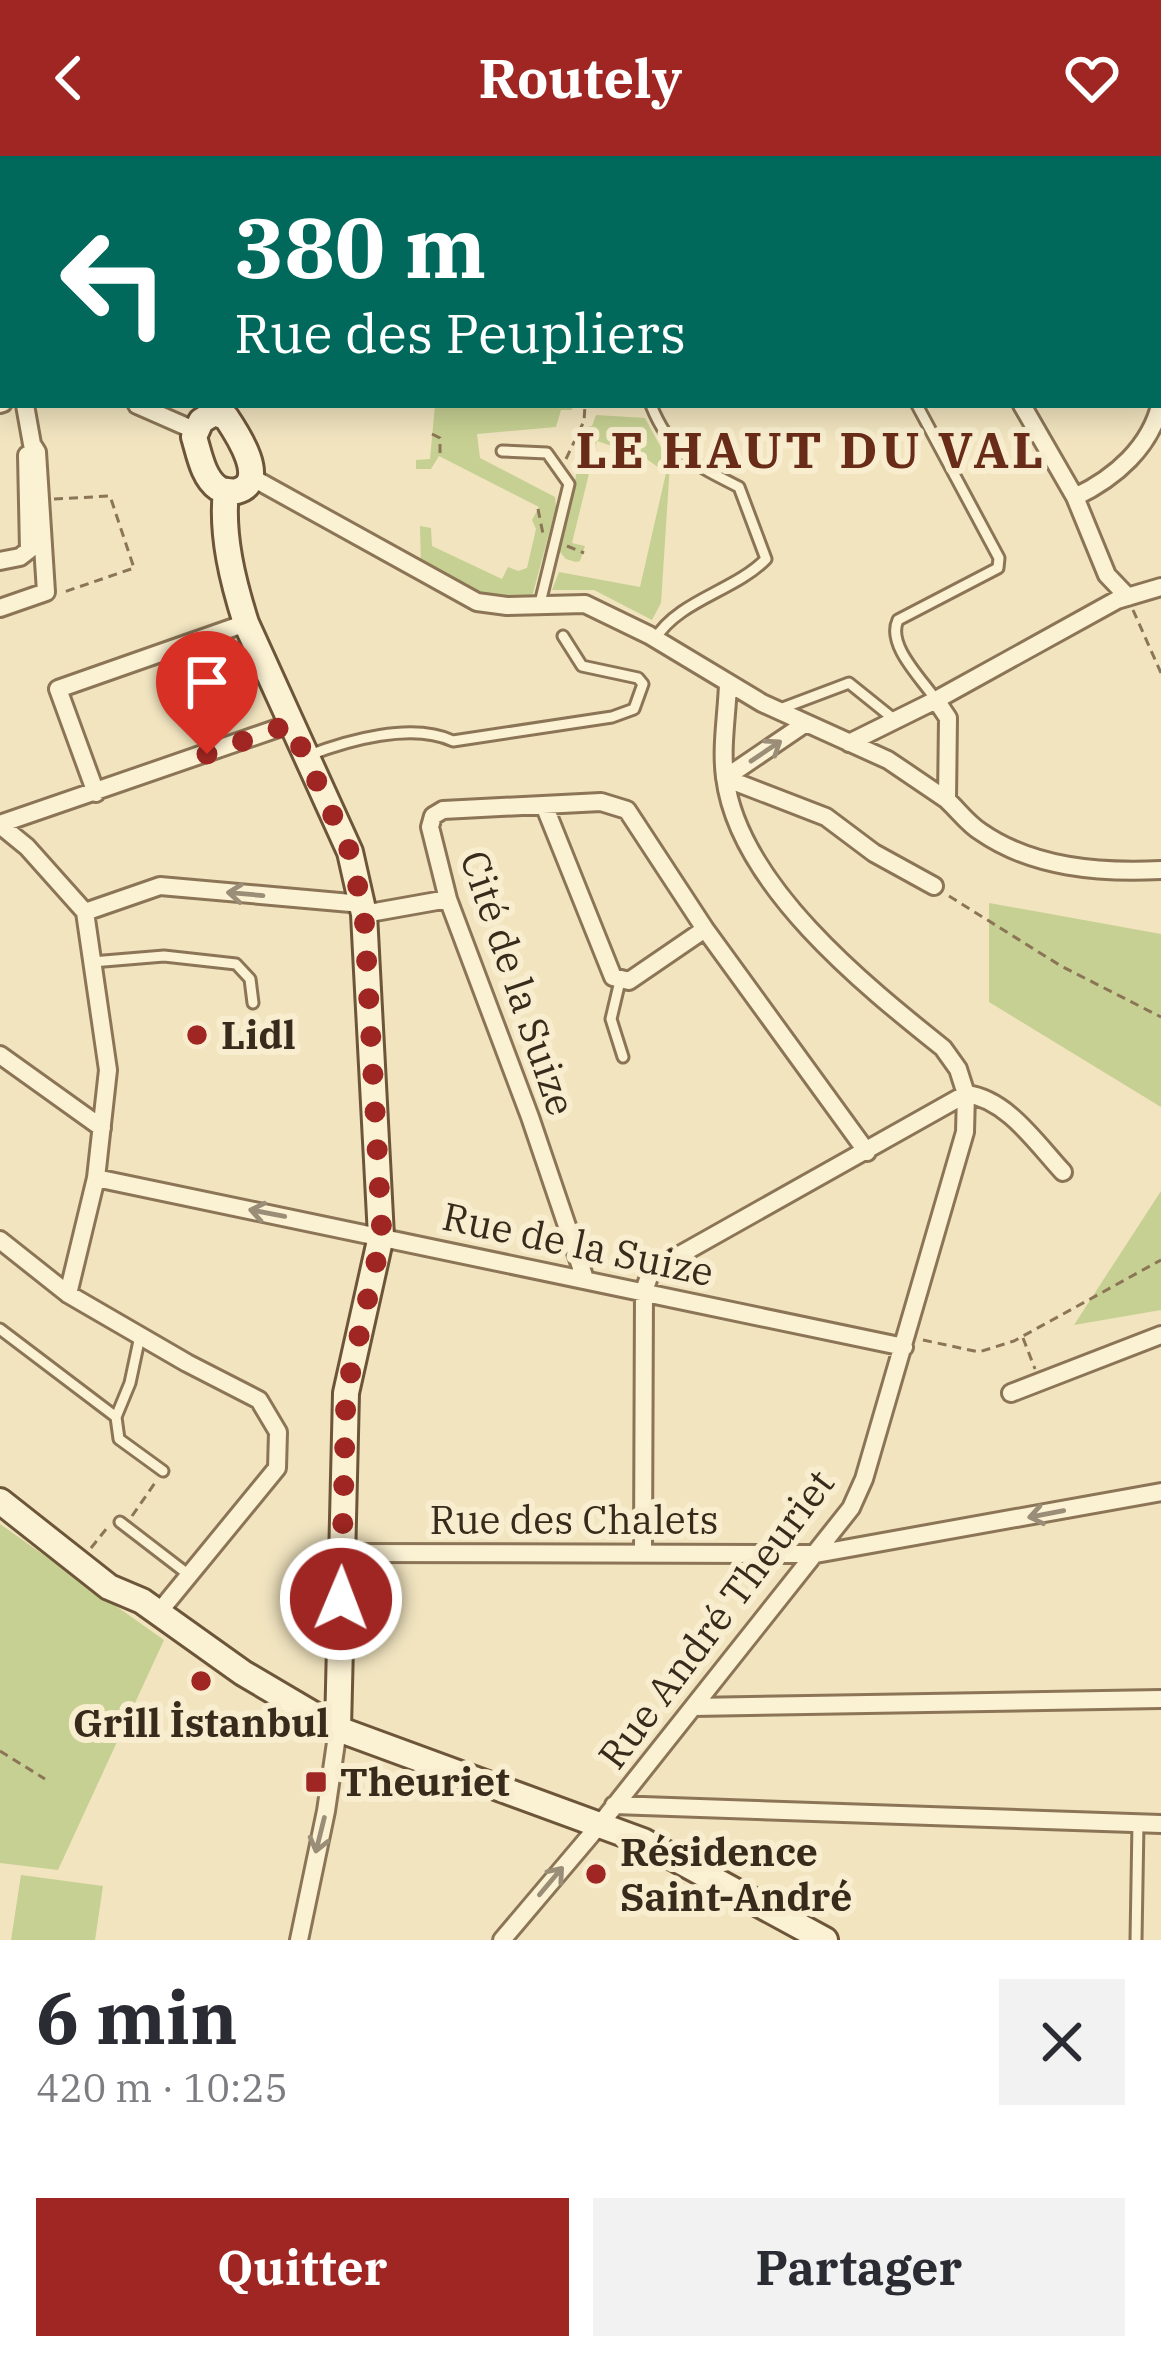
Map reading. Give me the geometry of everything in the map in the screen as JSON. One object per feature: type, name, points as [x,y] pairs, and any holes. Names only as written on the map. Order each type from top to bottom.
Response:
[{"type":"street","points":[[0,608],[46,592],[38,452],[26,408]]},
{"type":"street","points":[[144,408],[194,430]]},
{"type":"street","points":[[1024,408],[1075,497],[1107,575],[1128,597]]},
{"type":"street","points":[[214,409],[226,417],[242,443],[251,477],[245,487],[219,489],[206,473],[194,430],[214,409]]},
{"type":"street","points":[[1075,497],[1107,482],[1158,431]]},
{"type":"street","points":[[0,561],[29,550],[26,450],[32,443]]},
{"type":"street","points":[[251,477],[477,602],[585,604],[778,710],[888,760],[947,800],[981,832],[1043,860],[1102,870],[1161,870]]},
{"type":"street","points":[[226,491],[234,586],[246,623],[350,852],[363,909],[382,1236],[346,1393],[338,1729],[299,1940]]},
{"type":"street","points":[[849,742],[936,700],[1047,636],[1161,586]]},
{"type":"street","points":[[96,793],[58,689],[246,623]]},
{"type":"street","points":[[728,684],[725,778],[742,834],[765,878],[822,942],[943,1048],[966,1094]]},
{"type":"street","points":[[936,700],[948,718],[947,800]]},
{"type":"street","points":[[725,778],[806,723]]},
{"type":"street","points":[[0,825],[290,724]]},
{"type":"street","points":[[725,778],[826,818],[874,853],[934,886]]},
{"type":"street","name":"Cité de la Suize","points":[[585,1279],[448,899],[430,827],[433,816],[442,810],[601,802],[627,810],[705,929],[866,1152]]},
{"type":"street","points":[[544,805],[613,977],[628,981],[705,929]]},
{"type":"street","points":[[0,825],[27,847],[85,912],[108,1070],[96,1178],[68,1294]]},
{"type":"street","points":[[85,912],[160,886],[363,909],[448,899]]},
{"type":"street","points":[[0,1055],[101,1128]]},
{"type":"street","points":[[643,1553],[644,1292],[651,1271],[966,1094],[985,1096],[1063,1172]]},
{"type":"street","name":"Rue André Theuriet","points":[[502,1940],[851,1508],[906,1342],[964,1132],[966,1094]]},
{"type":"street","name":"Rue de la Suize","points":[[96,1178],[906,1342]]},
{"type":"street","points":[[0,1240],[68,1294],[259,1400],[278,1432],[277,1468],[159,1612]]},
{"type":"street","points":[[1011,1393],[1161,1335]]},
{"type":"street","name":"Rue des Chalets","points":[[342,1553],[816,1554],[1161,1492]]},
{"type":"street","points":[[0,1501],[109,1587],[159,1612],[243,1673],[338,1729],[608,1814],[1161,1823]]},
{"type":"street","points":[[693,1707],[1161,1700]]},
{"type":"street","points":[[608,1814],[643,1840],[825,1940]]},
{"type":"lane","points":[[652,408],[663,434],[697,466],[740,487],[766,559],[752,573],[671,619],[656,639]]},
{"type":"lane","points":[[919,408],[999,558],[998,568],[898,620],[893,629],[896,642],[936,700]]},
{"type":"lane","points":[[502,451],[547,453],[568,484],[541,604]]},
{"type":"lane","points":[[307,756],[360,741],[431,731],[453,740],[612,717],[634,709],[644,684],[638,677],[582,666],[563,636]]},
{"type":"lane","points":[[778,710],[849,683],[895,720]]},
{"type":"lane","points":[[92,962],[164,956],[236,964],[250,979],[254,1004]]},
{"type":"lane","points":[[620,981],[610,1019],[623,1057]]},
{"type":"lane","points":[[0,1329],[116,1417]]},
{"type":"lane","points":[[140,1336],[130,1384],[116,1417],[119,1438],[163,1471]]},
{"type":"lane","points":[[120,1522],[189,1575]]},
{"type":"lane","points":[[1136,1940],[1138,1823]]},
{"type":"path","points":[[560,472],[584,421],[585,408]]},
{"type":"path","points":[[432,434],[440,438],[440,456]]},
{"type":"path","points":[[40,500],[110,496],[134,568],[52,596],[46,592]]},
{"type":"path","points":[[538,509],[548,539]]},
{"type":"path","points":[[560,543],[584,553]]},
{"type":"path","points":[[1128,597],[1161,673]]},
{"type":"path","points":[[934,886],[1061,965],[1161,1018]]},
{"type":"path","points":[[906,1342],[979,1352],[1022,1337],[1161,1260]]},
{"type":"path","points":[[1022,1337],[1035,1370],[1050,1378]]},
{"type":"path","points":[[0,1751],[45,1779]]},
{"type":"green space","points":[[435,408],[572,408],[561,410],[556,427],[477,434],[480,458],[555,497],[532,597],[488,595],[421,566],[420,526],[431,528],[432,546],[502,579],[508,567],[527,568],[536,529],[532,520],[539,507],[439,456],[431,469],[416,469],[416,460],[430,459]]},
{"type":"green space","points":[[596,415],[645,418],[670,464],[661,603],[652,620],[594,590],[552,590],[559,572],[640,587],[666,473],[644,457],[597,441],[572,543],[585,546],[580,561],[566,559],[559,551],[587,427]]},
{"type":"green space","points":[[989,903],[1161,934],[1161,1107],[989,1002]]},
{"type":"green space","points":[[1161,1191],[1161,1310],[1074,1325]]},
{"type":"green space","points":[[0,1524],[164,1640],[58,1870],[0,1863]]},
{"type":"green space","points":[[21,1875],[103,1886],[95,1940],[11,1940]]},
{"type":"place","name":"Lidl","points":[[197,1035]]},
{"type":"place","name":"Grill İstanbul","points":[[201,1681]]},
{"type":"place","name":"Theuriet","points":[[316,1782]]},
{"type":"place","name":"Résidence Saint-André","points":[[596,1874]]},
{"type":"district","name":"LE HAUT DU VAL","points":[[811,450]]},
{"type":"route","points":[[207,754],[290,724],[350,852],[364,914],[382,1236],[346,1393],[341,1599]]}]
